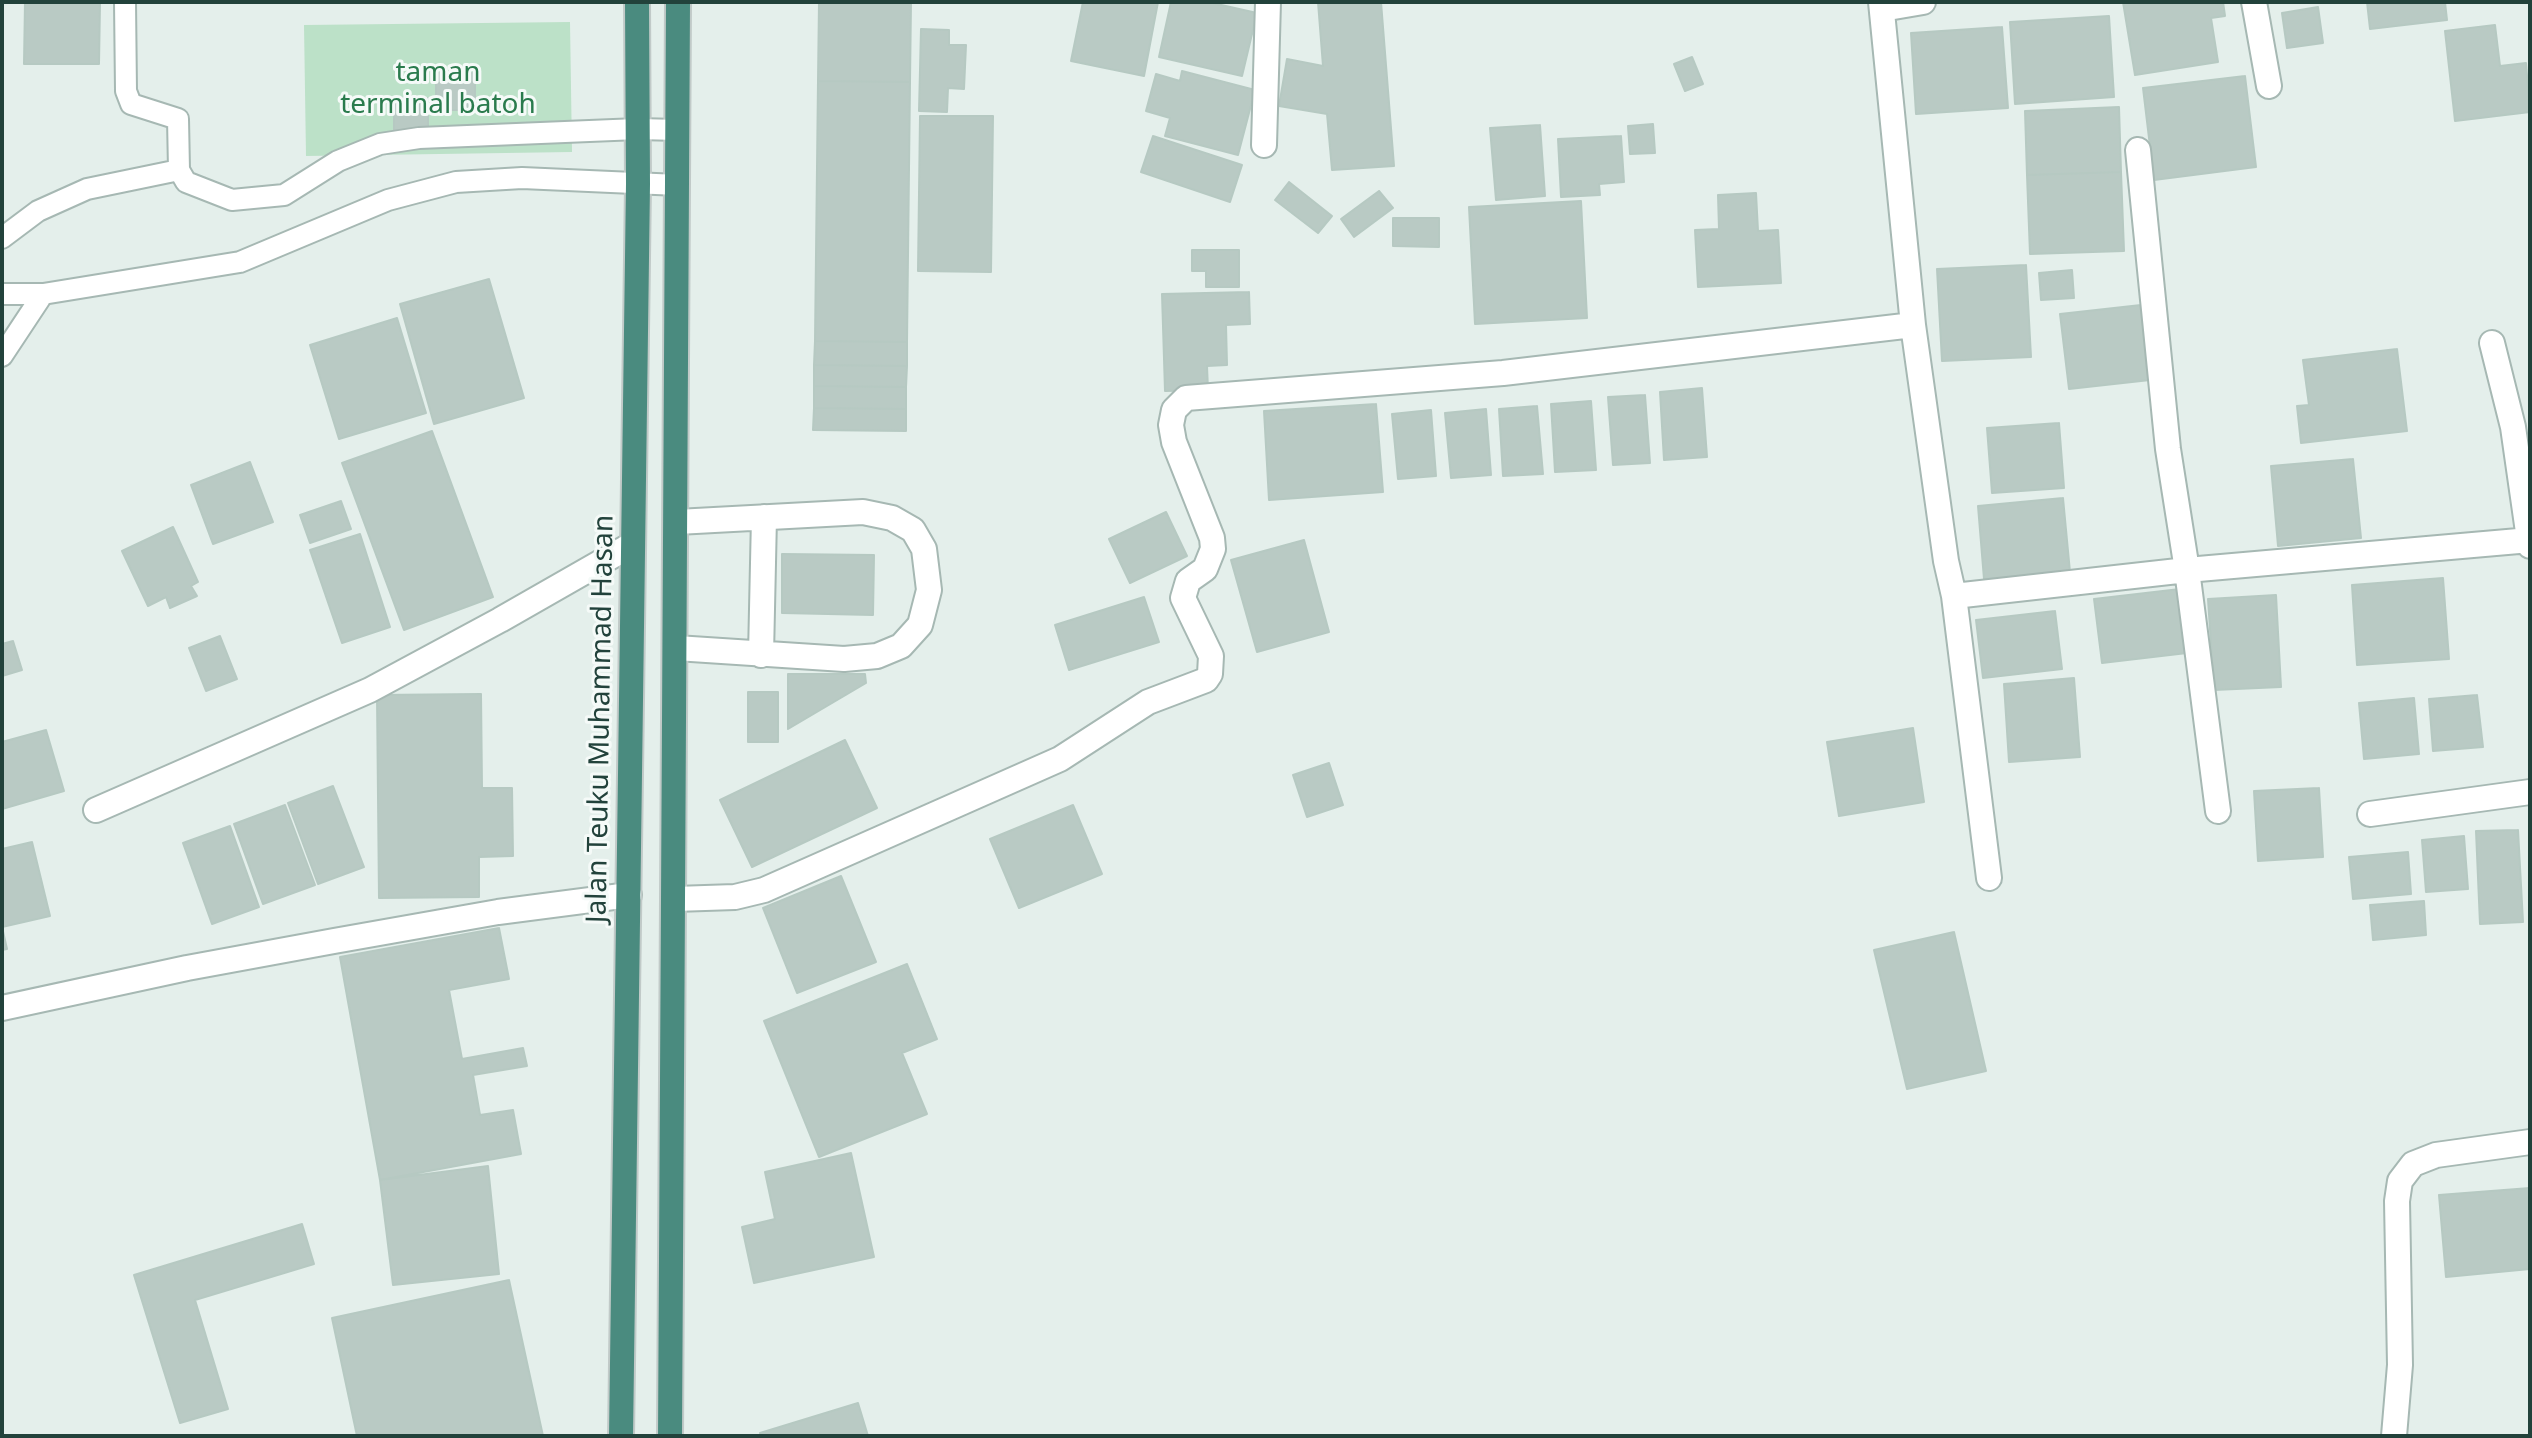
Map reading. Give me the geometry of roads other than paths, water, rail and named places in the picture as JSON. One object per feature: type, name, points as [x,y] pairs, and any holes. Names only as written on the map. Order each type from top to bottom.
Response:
[{"type":"highway","name":"Jalan Teuku Muhammad Hasan","points":[[621,1436],[638,184],[637,2]]},
{"type":"highway","points":[[670,1436],[678,2]]},
{"type":"street","points":[[1264,145],[1268,2]]},
{"type":"street","points":[[1923,2],[1881,6],[1913,325],[1946,561],[1954,596],[1989,878]]},
{"type":"street","points":[[2254,2],[2269,86]]},
{"type":"street","points":[[2138,150],[2168,449],[2218,811]]},
{"type":"street","points":[[675,899],[735,897],[764,890],[1060,759],[1148,702],[1206,680],[1212,666],[1211,656],[1183,598],[1188,581],[1205,569],[1213,549],[1212,538],[1174,442],[1171,425],[1174,410],[1186,398],[1503,373],[1913,325]]},
{"type":"street","points":[[1954,596],[2187,570],[2530,542],[2513,427],[2492,343]]},
{"type":"street","points":[[676,648],[844,659],[877,656],[901,646],[920,625],[929,590],[924,549],[913,530],[892,518],[863,512],[677,522]]},
{"type":"street","points":[[761,655],[764,517]]},
{"type":"street","points":[[96,810],[370,690],[633,544]]},
{"type":"street","points":[[2370,814],[2530,792]]},
{"type":"street","points":[[2,1008],[187,968],[334,941],[498,912],[629,895]]},
{"type":"street","points":[[2394,1436],[2400,1365],[2397,1201],[2400,1181],[2413,1164],[2436,1155],[2530,1142]]},
{"type":"lane","points":[[125,2],[126,91],[131,104],[178,119],[179,170],[186,182],[192,187],[232,200],[284,195],[338,161],[380,144],[419,138],[678,130]]},
{"type":"lane","points":[[2,238],[38,211],[87,189],[179,170]]},
{"type":"lane","points":[[2,294],[43,294],[240,262],[388,200],[456,182],[522,178],[678,185]]},
{"type":"lane","points":[[2,356],[43,294]]},
{"type":"park label","name":"taman terminal batoh","points":[[438,89]]}]
